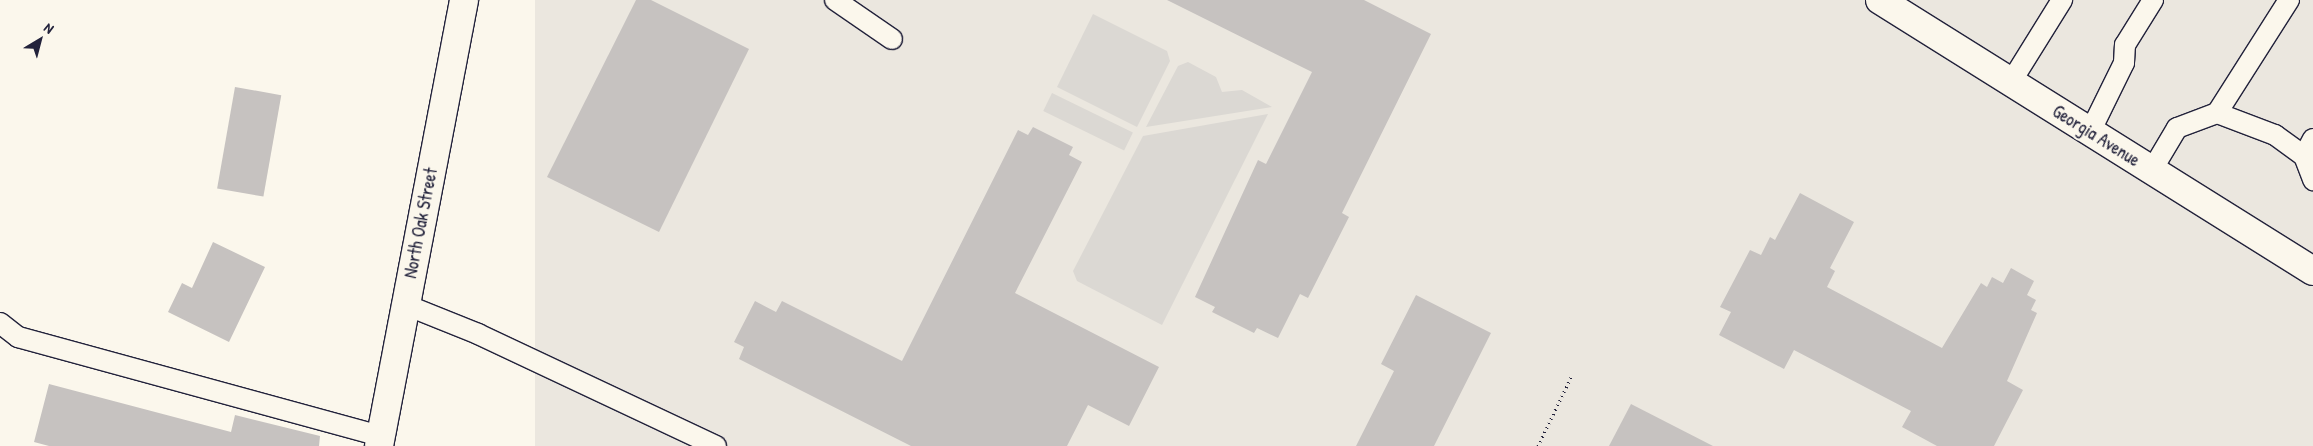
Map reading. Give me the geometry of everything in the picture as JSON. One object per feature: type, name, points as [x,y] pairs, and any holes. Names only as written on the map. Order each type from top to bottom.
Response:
[{"type":"street","name":"North Oak Street","points":[[379,441],[464,0]]},
{"type":"street","name":"Georgia Avenue","points":[[1880,0],[2312,269]]},
{"type":"lane","points":[[835,0],[892,39]]},
{"type":"lane","points":[[2011,82],[2062,0]]},
{"type":"lane","points":[[2090,132],[2124,63],[2125,45],[2153,0]]},
{"type":"lane","points":[[2152,170],[2177,128],[2217,113],[2289,0]]},
{"type":"lane","points":[[2217,113],[2309,148],[2313,180]]},
{"type":"lane","points":[[406,305],[478,334],[716,446]]},
{"type":"lane","points":[[0,323],[18,337],[379,441]]},
{"type":"path","points":[[1538,446],[1572,375]]},
{"type":"shaded area","points":[[535,0],[2313,0],[2313,446],[535,446]]},
{"type":"shaded area","points":[[1093,14],[1167,51],[1170,61],[1137,127],[1057,87]]},
{"type":"shaded area","points":[[1188,62],[1216,77],[1222,92],[1242,90],[1272,107],[1146,127],[1178,66]]},
{"type":"shaded area","points":[[1052,93],[1133,132],[1124,150],[1043,111]]},
{"type":"shaded area","points":[[1268,114],[1162,325],[1077,281],[1073,271],[1143,136]]},
{"type":"building","points":[[636,0],[651,0],[749,49],[659,232],[547,177]]},
{"type":"building","points":[[1167,0],[1364,0],[1431,34],[1342,213],[1349,217],[1308,298],[1300,294],[1278,338],[1257,328],[1254,333],[1212,312],[1215,307],[1195,297],[1258,160],[1266,164],[1312,72]]},
{"type":"building","points":[[235,87],[281,95],[263,197],[217,188]]},
{"type":"building","points":[[1033,127],[1073,147],[1069,155],[1082,162],[1015,293],[1159,367],[1129,426],[1088,405],[1067,446],[911,446],[739,359],[744,347],[734,342],[755,301],[776,312],[782,301],[902,361],[1018,130],[1028,135]]},
{"type":"building","points":[[1800,193],[1854,222],[1830,268],[1835,271],[1827,287],[1942,348],[1981,283],[1987,287],[1992,277],[2003,283],[2011,268],[2034,281],[2027,295],[2036,300],[2031,310],[2037,313],[2007,381],[2023,390],[1994,446],[1937,446],[1902,427],[1911,411],[1794,350],[1784,369],[1719,335],[1731,312],[1720,307],[1750,250],[1761,255],[1770,237],[1775,240]]},
{"type":"building","points":[[213,242],[265,267],[229,342],[168,312],[182,283],[192,288]]},
{"type":"building","points":[[1416,295],[1491,333],[1434,446],[1356,446],[1394,371],[1381,364]]},
{"type":"building","points":[[49,384],[231,432],[235,415],[320,436],[319,446],[49,446],[34,442]]},
{"type":"building","points":[[1631,404],[1713,446],[1609,446]]}]
